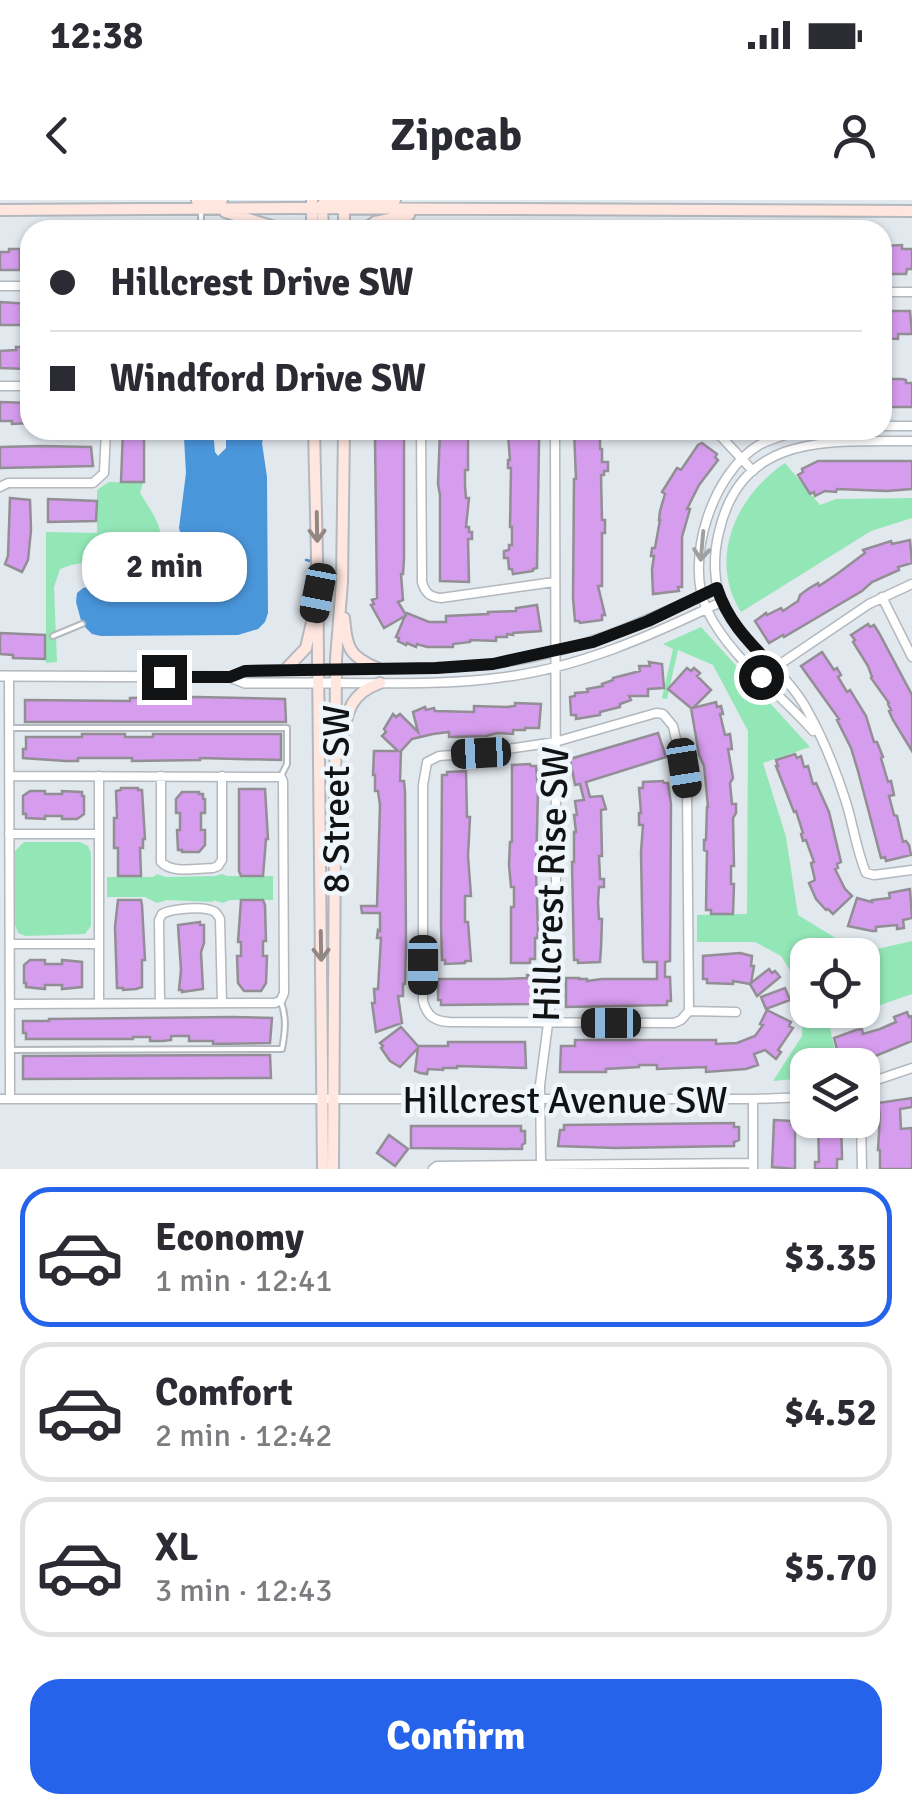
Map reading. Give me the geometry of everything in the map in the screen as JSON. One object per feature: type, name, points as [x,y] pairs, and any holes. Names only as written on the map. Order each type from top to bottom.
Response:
[{"type":"main road","points":[[106,208],[222,200]]},
{"type":"main road","points":[[0,210],[205,208],[395,200]]},
{"type":"main road","points":[[340,202],[454,210],[754,204],[912,210]]},
{"type":"main road","points":[[205,208],[249,220]]},
{"type":"main road","points":[[382,220],[454,210]]},
{"type":"main road","name":"8 Street SW","points":[[314,440],[323,1169]]},
{"type":"main road","name":"8 Street SW","points":[[333,1169],[336,669],[342,582],[344,440]]},
{"type":"main road","points":[[342,582],[348,646],[361,662],[377,668]]},
{"type":"main road","points":[[286,670],[306,648],[318,593]]},
{"type":"main road","points":[[336,763],[354,700],[363,690],[380,683]]},
{"type":"street","points":[[0,487],[8,483],[92,483],[100,479],[106,466],[106,440]]},
{"type":"street","points":[[421,440],[424,590],[441,598],[554,582]]},
{"type":"street","name":"Hillcrest Rise SW","points":[[541,1164],[540,1100],[555,952],[555,440]]},
{"type":"street","points":[[724,440],[754,471]]},
{"type":"street","points":[[771,440],[742,459],[720,488],[702,532],[702,595],[734,650],[823,742]]},
{"type":"street","points":[[912,441],[821,442],[768,458],[733,496],[716,547],[717,588],[722,602],[739,632],[804,704],[844,797],[866,873],[912,870]]},
{"type":"street","points":[[761,677],[882,597],[912,584]]},
{"type":"street","points":[[5,1099],[10,1050],[10,944],[5,889],[9,728],[4,677],[230,677],[245,671],[493,664],[620,632],[717,588]]},
{"type":"street","points":[[882,597],[912,657]]},
{"type":"street","points":[[230,677],[245,683],[444,683],[499,678],[598,655],[722,602]]},
{"type":"street","points":[[663,714],[672,726],[687,788],[689,1011],[674,1023],[436,1021],[425,1010],[423,1001],[423,785],[427,762],[438,756],[556,742],[663,714]]},
{"type":"street","points":[[9,776],[281,776],[284,993],[274,1003],[10,1004]]},
{"type":"street","points":[[98,776],[99,1003]]},
{"type":"street","points":[[160,776],[163,866],[213,868],[222,860],[222,776]]},
{"type":"street","points":[[9,834],[99,834]]},
{"type":"street","points":[[160,1003],[162,914],[172,909],[207,909],[220,919],[222,1003]]},
{"type":"street","points":[[10,944],[99,944]]},
{"type":"street","points":[[689,1011],[736,1012]]},
{"type":"street","points":[[880,1079],[912,1068]]},
{"type":"street","name":"Hillcrest Avenue SW","points":[[5,1099],[790,1098]]},
{"type":"street","points":[[432,1169],[541,1164],[753,1166],[753,1100]]},
{"type":"street","points":[[861,1138],[862,1169]]},
{"type":"lane","points":[[203,220],[205,208]]},
{"type":"lane","points":[[53,636],[82,624]]},
{"type":"lane","points":[[9,728],[287,728],[287,764],[281,776]]},
{"type":"lane","points":[[10,1050],[282,1049],[285,1012],[281,1000]]},
{"type":"green space","points":[[785,463],[820,505],[836,499],[912,498],[912,518],[871,531],[741,612],[727,570],[732,529],[753,492]]},
{"type":"green space","points":[[109,482],[143,483],[140,493],[160,529],[161,555],[132,569],[100,566],[99,560],[60,569],[54,587],[57,662],[46,663],[46,532],[97,533],[97,490]]},
{"type":"green space","points":[[701,627],[810,747],[763,763],[786,837],[798,915],[836,938],[790,938],[790,970],[781,956],[755,942],[697,942],[697,915],[747,914],[748,731],[713,665],[678,650],[667,699],[662,698],[673,649],[663,644]]},
{"type":"green space","points":[[24,842],[80,842],[88,846],[91,926],[85,934],[18,933],[15,851]]},
{"type":"green space","points":[[273,876],[273,900],[157,903],[145,897],[107,897],[107,877]]},
{"type":"green space","points":[[912,941],[912,994],[880,1005],[880,948]]},
{"type":"green space","points":[[802,1028],[830,1028],[834,1048],[794,1048]]},
{"type":"green space","points":[[790,1055],[790,1080],[773,1081]]},
{"type":"water","points":[[184,440],[214,440],[218,456],[226,448],[226,440],[263,440],[267,477],[265,622],[258,629],[238,635],[92,634],[82,624],[76,602],[77,593],[83,588],[126,581],[206,577],[204,570],[189,563],[179,528],[186,473]]},
{"type":"building","points":[[892,246],[912,249],[912,269],[907,269],[906,274],[892,274]]},
{"type":"building","points":[[20,249],[20,270],[0,270],[0,252]]},
{"type":"building","points":[[0,302],[20,303],[20,325],[0,325]]},
{"type":"building","points":[[892,311],[910,311],[912,334],[898,334],[898,339],[892,339]]},
{"type":"building","points":[[20,347],[20,369],[0,368],[0,351]]},
{"type":"building","points":[[892,379],[912,383],[912,407],[892,407]]},
{"type":"building","points":[[0,402],[20,403],[20,424],[0,421]]},
{"type":"building","points":[[123,440],[144,440],[144,482],[121,482]]},
{"type":"building","points":[[375,440],[404,440],[403,600],[398,602],[406,615],[446,622],[446,616],[516,611],[537,605],[541,631],[507,634],[496,637],[496,641],[470,640],[453,647],[406,645],[396,637],[405,616],[384,628],[371,605],[377,598]]},
{"type":"building","points":[[440,440],[468,440],[466,527],[472,532],[472,539],[468,539],[469,582],[440,581]]},
{"type":"building","points":[[508,440],[539,440],[537,568],[513,574],[508,558],[504,558],[504,551],[512,545]]},
{"type":"building","points":[[574,440],[600,440],[602,462],[608,462],[608,471],[601,475],[605,533],[602,586],[598,586],[605,615],[602,620],[580,623],[575,621],[573,598]]},
{"type":"building","points":[[702,443],[717,454],[718,460],[687,509],[682,537],[682,587],[678,587],[679,591],[653,594],[651,556],[665,494],[662,492],[677,468],[681,470]]},
{"type":"building","points":[[0,447],[91,447],[93,466],[0,468]]},
{"type":"building","points":[[818,461],[912,461],[912,489],[837,489],[815,496],[798,475]]},
{"type":"building","points":[[10,498],[30,500],[28,560],[22,572],[5,564]]},
{"type":"building","points":[[48,499],[97,501],[96,521],[48,522]]},
{"type":"building","points":[[910,540],[912,563],[872,582],[784,637],[769,643],[755,621],[766,613],[781,608],[783,611],[808,589],[818,583],[819,586],[865,553],[863,550]]},
{"type":"building","points":[[868,624],[874,625],[879,633],[912,695],[912,751],[853,642],[851,635]]},
{"type":"building","points":[[0,633],[45,635],[45,659],[0,654]]},
{"type":"building","points":[[822,652],[834,670],[837,668],[847,692],[850,690],[866,716],[883,757],[888,782],[891,781],[894,795],[889,796],[894,815],[911,855],[886,861],[881,858],[858,771],[839,719],[801,666]]},
{"type":"building","points":[[649,662],[662,664],[664,688],[648,689],[648,696],[629,696],[631,700],[600,715],[576,719],[576,715],[571,715],[570,697],[575,693],[588,692],[587,689],[603,686],[613,678],[640,671],[639,666],[650,666]]},
{"type":"building","points":[[687,668],[700,673],[697,676],[711,690],[693,708],[716,702],[717,707],[721,706],[725,735],[730,734],[730,783],[732,804],[736,804],[731,866],[733,914],[711,914],[711,910],[706,910],[704,840],[708,807],[704,766],[691,708],[668,689]]},
{"type":"building","points":[[285,699],[286,722],[25,722],[25,700]]},
{"type":"building","points":[[515,703],[541,704],[539,728],[486,736],[433,734],[412,739],[401,751],[406,945],[405,984],[403,996],[398,996],[402,1023],[376,1032],[372,1003],[374,989],[378,989],[380,913],[362,913],[361,906],[377,906],[380,805],[373,775],[374,751],[398,751],[382,736],[393,714],[400,714],[418,732],[413,712],[425,707],[474,712],[474,706],[507,707]]},
{"type":"building","points":[[658,733],[666,757],[586,782],[590,797],[602,796],[606,809],[601,810],[599,856],[604,887],[599,887],[598,902],[602,919],[600,962],[578,963],[574,960],[572,862],[575,801],[584,800],[580,784],[575,785],[570,759]]},
{"type":"building","points":[[281,734],[281,760],[23,758],[26,737]]},
{"type":"building","points":[[795,754],[797,758],[801,756],[804,767],[808,766],[829,812],[841,862],[835,869],[852,896],[833,914],[816,899],[809,883],[815,880],[811,863],[814,862],[776,766],[776,760]]},
{"type":"building","points":[[512,765],[536,766],[538,790],[538,932],[535,959],[530,959],[530,963],[511,963]]},
{"type":"building","points":[[466,771],[471,896],[465,896],[465,922],[471,961],[445,964],[441,925],[442,775]]},
{"type":"building","points":[[643,782],[668,783],[671,804],[670,961],[665,962],[665,977],[670,977],[671,1001],[667,1005],[566,1007],[566,978],[657,979],[657,962],[643,959],[643,825],[639,825],[639,788],[643,788]]},
{"type":"building","points":[[239,789],[265,789],[268,839],[263,876],[241,876],[239,871]]},
{"type":"building","points":[[142,790],[145,839],[140,848],[141,876],[118,876],[114,818],[116,791]]},
{"type":"building","points":[[30,791],[82,792],[84,814],[77,819],[26,818],[23,796]]},
{"type":"building","points":[[182,792],[199,792],[205,799],[201,830],[205,830],[205,845],[199,852],[178,850],[180,813],[176,813],[176,799]]},
{"type":"building","points":[[910,889],[912,918],[903,920],[904,928],[897,929],[897,925],[872,931],[848,926],[857,898],[872,902],[890,898],[889,893]]},
{"type":"building","points":[[118,900],[141,900],[145,960],[142,987],[136,989],[117,988]]},
{"type":"building","points":[[241,900],[263,900],[265,905],[266,983],[261,991],[244,991],[238,983]]},
{"type":"building","points":[[178,925],[204,925],[203,989],[182,992]]},
{"type":"building","points":[[703,956],[752,956],[751,983],[769,969],[780,977],[757,996],[750,984],[707,983],[703,979]]},
{"type":"building","points":[[30,960],[45,960],[45,964],[62,964],[62,960],[82,962],[82,987],[26,987],[24,965]]},
{"type":"building","points":[[527,975],[537,979],[534,1004],[441,1005],[438,1000],[438,979]]},
{"type":"building","points":[[785,988],[790,1000],[766,1009],[761,997]]},
{"type":"building","points":[[767,1010],[790,1022],[793,1028],[776,1059],[765,1050],[754,1054],[758,1065],[746,1069],[706,1072],[706,1067],[657,1069],[657,1065],[639,1065],[606,1072],[560,1072],[561,1046],[575,1046],[575,1040],[737,1043],[755,1036],[763,1025],[760,1024]]},
{"type":"building","points":[[907,1012],[912,1016],[912,1041],[880,1054],[880,1048],[837,1048],[834,1038],[856,1030],[862,1029],[863,1034],[880,1029],[896,1022],[894,1017]]},
{"type":"building","points":[[272,1018],[270,1043],[213,1044],[189,1041],[189,1036],[171,1036],[171,1040],[163,1041],[150,1041],[150,1037],[26,1039],[23,1033],[23,1021],[49,1019]]},
{"type":"building","points":[[401,1027],[418,1046],[525,1042],[526,1068],[457,1066],[420,1073],[415,1071],[418,1048],[400,1067],[390,1061],[380,1043]]},
{"type":"building","points":[[270,1055],[271,1078],[23,1079],[23,1056]]},
{"type":"building","points":[[912,1098],[912,1107],[900,1109],[901,1129],[912,1128],[912,1169],[880,1169],[880,1103]]},
{"type":"building","points":[[774,1120],[790,1121],[790,1138],[795,1138],[795,1169],[772,1167]]},
{"type":"building","points":[[734,1123],[734,1127],[739,1127],[739,1140],[734,1146],[558,1146],[564,1125]]},
{"type":"building","points":[[411,1126],[521,1126],[525,1143],[522,1149],[411,1148]]},
{"type":"building","points":[[389,1135],[408,1149],[395,1166],[377,1153]]},
{"type":"building","points":[[818,1138],[841,1138],[842,1159],[837,1159],[837,1169],[815,1169],[815,1162],[819,1162]]},
{"type":"waterway","points":[[306,560],[311,561]]},
{"type":"route","points":[[164,677],[493,664],[593,642],[717,588],[739,632],[774,668],[761,677]]}]
